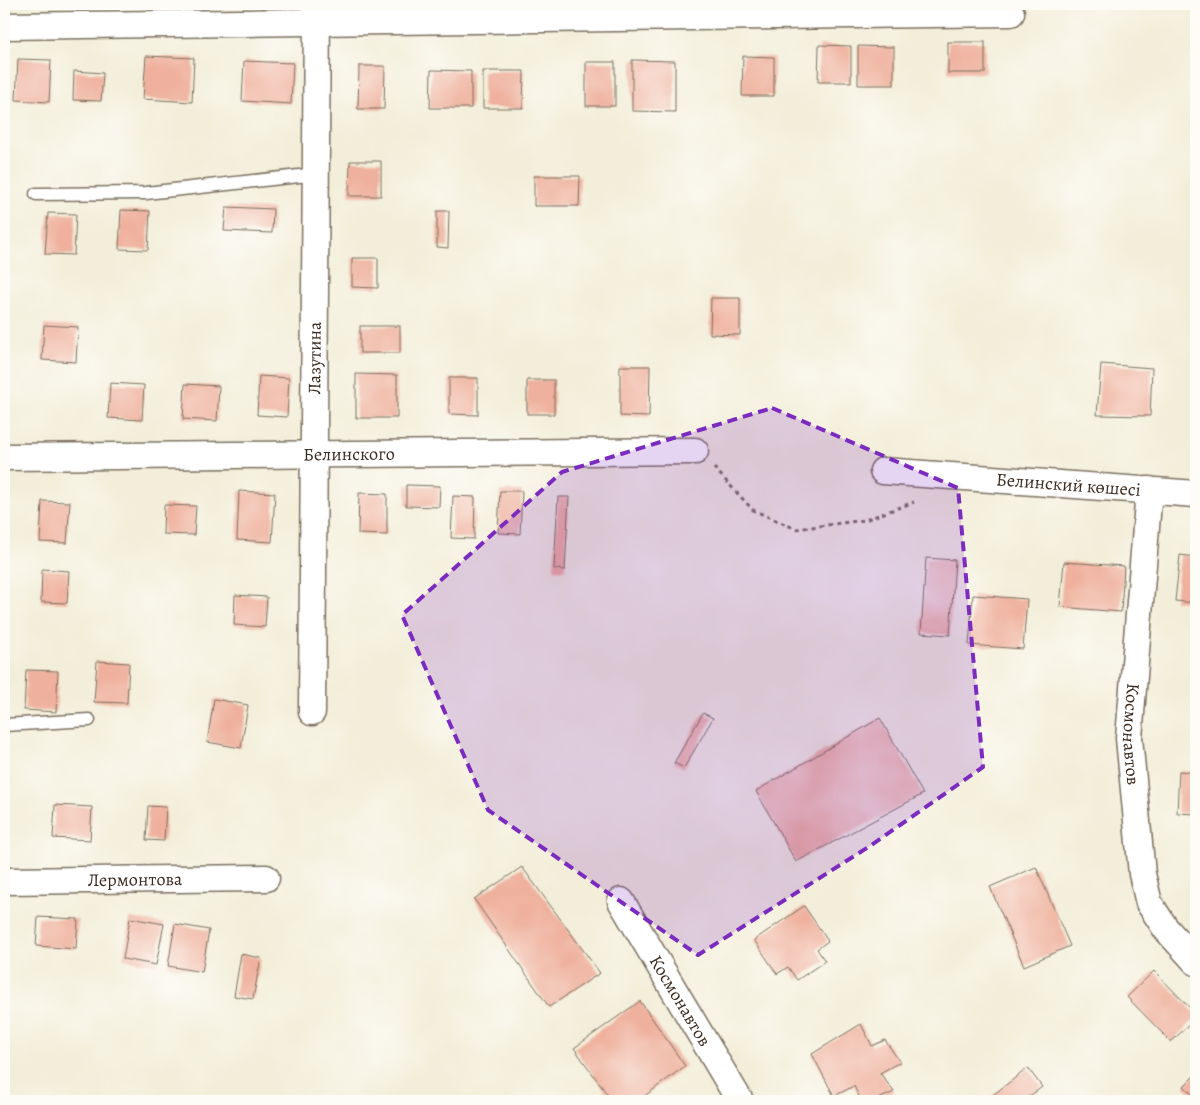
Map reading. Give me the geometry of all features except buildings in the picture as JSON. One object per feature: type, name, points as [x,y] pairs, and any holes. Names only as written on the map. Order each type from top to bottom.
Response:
[{"type":"street","points":[[4,26],[317,13],[1010,12]]},
{"type":"street","name":"Лазутина","points":[[312,712],[317,13]]},
{"type":"street","name":"Белинского","points":[[4,457],[695,451]]},
{"type":"street","name":"Белинский көшесі","points":[[883,471],[1196,494]]},
{"type":"street","name":"Космонавтов","points":[[1149,490],[1129,738],[1141,864],[1149,903],[1166,929],[1196,962]]},
{"type":"street","name":"Лермонтова","points":[[4,881],[266,878]]},
{"type":"street","name":"Космонавтов","points":[[621,901],[740,1101]]},
{"type":"lane","points":[[36,194],[146,193],[316,174]]},
{"type":"lane","points":[[4,725],[89,720]]},
{"type":"path","points":[[695,451],[725,479],[753,510],[796,529],[865,520],[914,502],[942,475]]},
{"type":"highlighted area","points":[[772,408],[958,488],[983,767],[870,846],[698,955],[488,810],[402,615],[562,472]]}]
